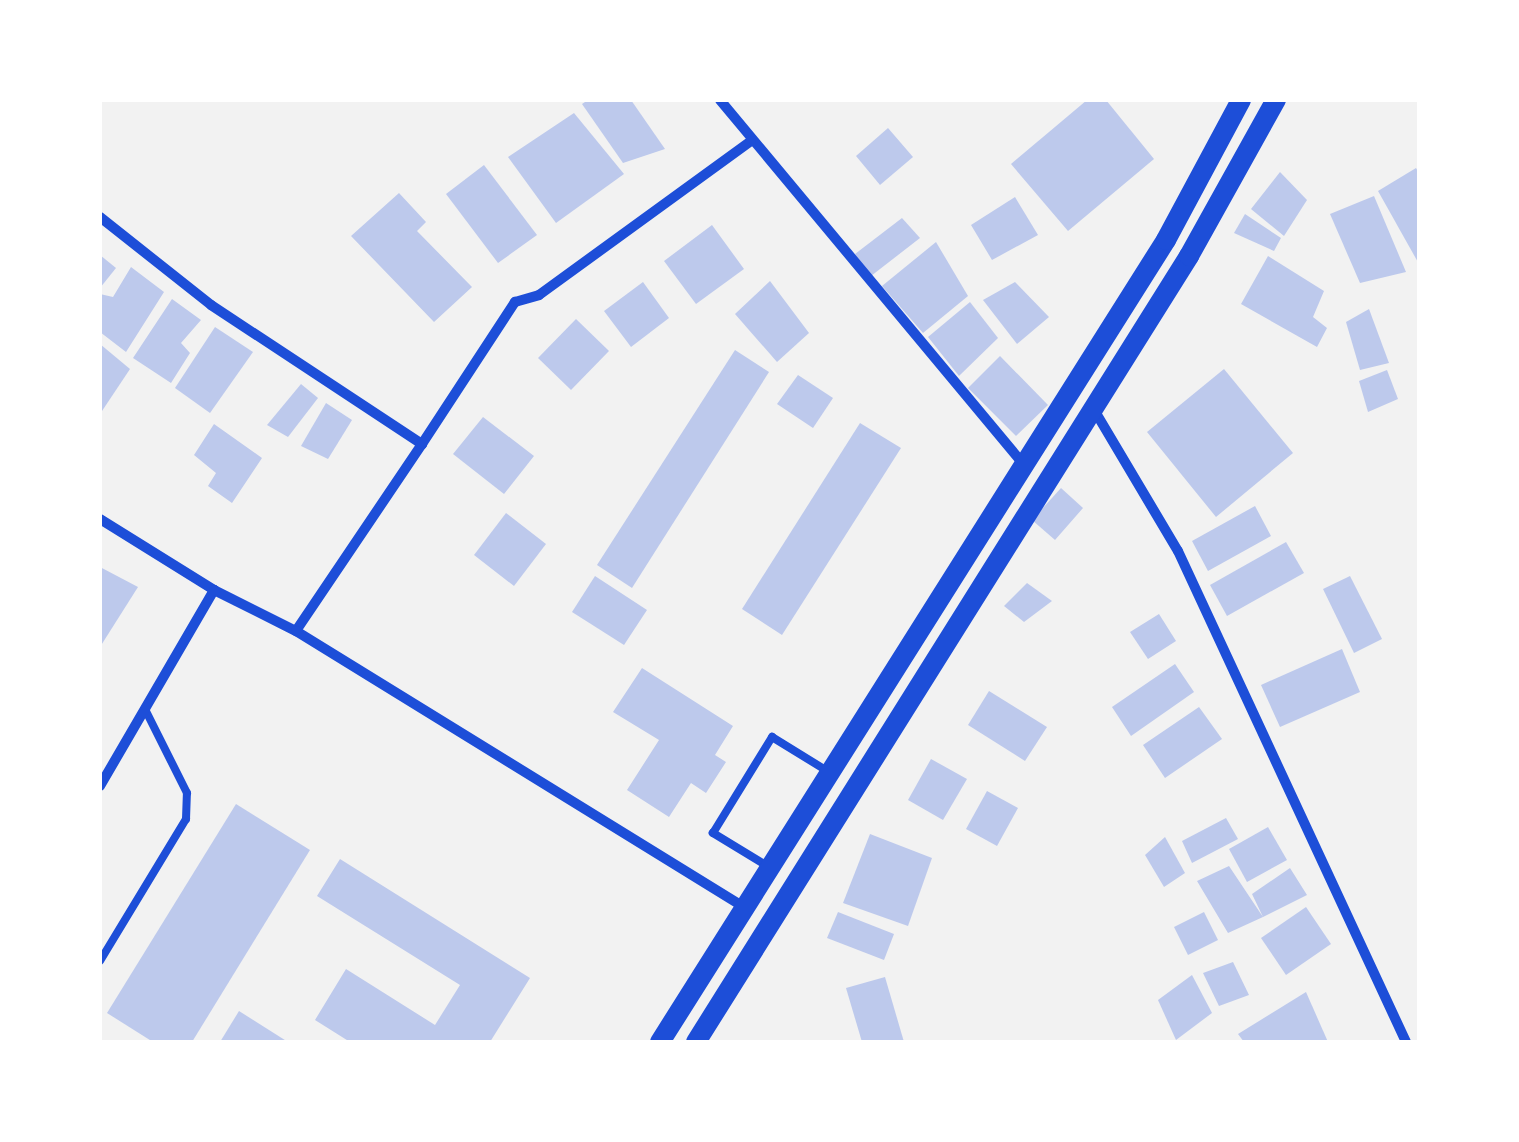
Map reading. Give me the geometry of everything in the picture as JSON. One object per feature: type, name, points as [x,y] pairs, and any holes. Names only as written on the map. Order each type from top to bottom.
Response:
[{"type":"main road","points":[[660,1042],[1166,240],[1241,100]]},
{"type":"main road","points":[[696,1042],[1093,408],[1276,100]]},
{"type":"street","points":[[720,100],[1024,465]]},
{"type":"street","points":[[296,631],[515,302],[539,295],[751,141]]},
{"type":"street","points":[[100,217],[211,305],[422,444]]},
{"type":"street","points":[[1093,408],[1178,551],[1406,1042]]},
{"type":"street","points":[[100,518],[214,590],[296,631],[744,907]]},
{"type":"street","points":[[100,786],[214,590]]},
{"type":"lane","points":[[100,961],[186,819],[187,793],[146,711]]},
{"type":"lane","points":[[770,867],[713,833],[772,736],[830,772]]},
{"type":"building","points":[[588,100],[631,100],[665,149],[623,163],[582,104]]},
{"type":"building","points":[[1087,100],[1106,100],[1154,159],[1068,231],[1011,164]]},
{"type":"building","points":[[574,113],[624,174],[556,223],[508,157]]},
{"type":"building","points":[[888,128],[913,157],[880,185],[856,156]]},
{"type":"building","points":[[484,165],[537,235],[498,263],[446,194]]},
{"type":"building","points":[[1416,168],[1419,173],[1419,264],[1378,191]]},
{"type":"building","points":[[1280,172],[1307,200],[1284,236],[1251,209]]},
{"type":"building","points":[[399,193],[426,222],[417,231],[472,287],[434,322],[351,236]]},
{"type":"building","points":[[1374,196],[1406,272],[1360,283],[1330,214]]},
{"type":"building","points":[[1015,197],[1038,235],[992,260],[971,225]]},
{"type":"building","points":[[1245,214],[1281,238],[1274,251],[1234,233]]},
{"type":"building","points":[[902,218],[920,238],[871,276],[855,254]]},
{"type":"building","points":[[712,225],[744,269],[696,304],[664,261]]},
{"type":"building","points":[[936,242],[968,296],[923,333],[882,286]]},
{"type":"building","points":[[100,255],[116,268],[100,288]]},
{"type":"building","points":[[1268,256],[1324,291],[1313,317],[1327,328],[1317,347],[1241,304]]},
{"type":"building","points":[[131,267],[164,292],[126,352],[100,332],[100,294],[113,297]]},
{"type":"building","points":[[770,281],[809,333],[777,362],[735,314]]},
{"type":"building","points":[[643,282],[669,318],[631,347],[604,311]]},
{"type":"building","points":[[1015,282],[1049,317],[1017,344],[983,300]]},
{"type":"building","points":[[172,299],[201,320],[181,343],[190,353],[171,383],[133,358]]},
{"type":"building","points":[[970,302],[998,338],[959,376],[928,337]]},
{"type":"building","points":[[1369,309],[1389,363],[1360,370],[1346,322]]},
{"type":"building","points":[[576,319],[609,351],[571,390],[538,358]]},
{"type":"building","points":[[215,327],[253,352],[210,413],[175,388]]},
{"type":"building","points":[[100,344],[130,369],[100,414]]},
{"type":"building","points":[[735,350],[769,372],[632,588],[597,565]]},
{"type":"building","points":[[1000,356],[1048,405],[1016,436],[968,388]]},
{"type":"building","points":[[1224,369],[1293,453],[1216,517],[1147,432]]},
{"type":"building","points":[[1387,370],[1398,399],[1368,412],[1359,381]]},
{"type":"building","points":[[798,375],[833,398],[813,428],[777,404]]},
{"type":"building","points":[[301,384],[318,398],[288,437],[267,425]]},
{"type":"building","points":[[326,403],[352,420],[328,459],[301,446]]},
{"type":"building","points":[[483,417],[534,456],[504,494],[453,454]]},
{"type":"building","points":[[860,423],[901,448],[782,635],[742,609]]},
{"type":"building","points":[[214,424],[262,458],[232,503],[208,486],[216,473],[194,455]]},
{"type":"building","points":[[1061,488],[1083,508],[1055,540],[1032,520]]},
{"type":"building","points":[[1255,506],[1271,536],[1208,571],[1192,541]]},
{"type":"building","points":[[506,513],[546,544],[514,586],[474,555]]},
{"type":"building","points":[[1286,542],[1304,573],[1227,616],[1210,585]]},
{"type":"building","points":[[100,567],[138,587],[100,647]]},
{"type":"building","points":[[595,576],[647,610],[624,645],[572,612]]},
{"type":"building","points":[[1350,576],[1382,639],[1354,653],[1323,589]]},
{"type":"building","points":[[1027,583],[1052,601],[1024,622],[1004,606]]},
{"type":"building","points":[[1159,614],[1176,641],[1148,659],[1130,632]]},
{"type":"building","points":[[1342,649],[1360,692],[1280,727],[1261,685]]},
{"type":"building","points":[[1175,664],[1194,692],[1131,736],[1112,707]]},
{"type":"building","points":[[642,668],[733,726],[715,755],[726,762],[706,793],[691,783],[669,817],[627,790],[659,740],[613,712]]},
{"type":"building","points":[[989,691],[1047,727],[1025,761],[968,725]]},
{"type":"building","points":[[1199,707],[1222,739],[1165,778],[1143,745]]},
{"type":"building","points":[[931,759],[967,779],[943,820],[908,800]]},
{"type":"building","points":[[987,791],[1018,808],[997,846],[966,829]]},
{"type":"building","points":[[236,804],[310,850],[192,1042],[153,1042],[107,1013]]},
{"type":"building","points":[[1226,818],[1238,839],[1192,863],[1182,841]]},
{"type":"building","points":[[1268,827],[1287,860],[1247,882],[1229,849]]},
{"type":"building","points":[[870,834],[932,858],[908,926],[843,903]]},
{"type":"building","points":[[1165,837],[1185,873],[1164,887],[1145,855]]},
{"type":"building","points":[[340,859],[530,978],[490,1042],[350,1042],[315,1020],[346,969],[435,1025],[460,985],[317,896]]},
{"type":"building","points":[[1229,866],[1263,917],[1228,933],[1197,881]]},
{"type":"building","points":[[1290,868],[1307,895],[1263,917],[1252,894]]},
{"type":"building","points":[[1306,907],[1331,944],[1286,975],[1261,938]]},
{"type":"building","points":[[838,912],[894,934],[884,960],[827,938]]},
{"type":"building","points":[[1204,912],[1218,940],[1188,955],[1174,927]]},
{"type":"building","points":[[1233,962],[1249,995],[1219,1006],[1203,973]]},
{"type":"building","points":[[1192,975],[1212,1013],[1176,1040],[1158,1000]]},
{"type":"building","points":[[885,977],[904,1042],[862,1042],[846,988]]},
{"type":"building","points":[[1306,992],[1328,1042],[1244,1042],[1238,1034]]},
{"type":"building","points":[[239,1011],[288,1042],[220,1042]]}]
